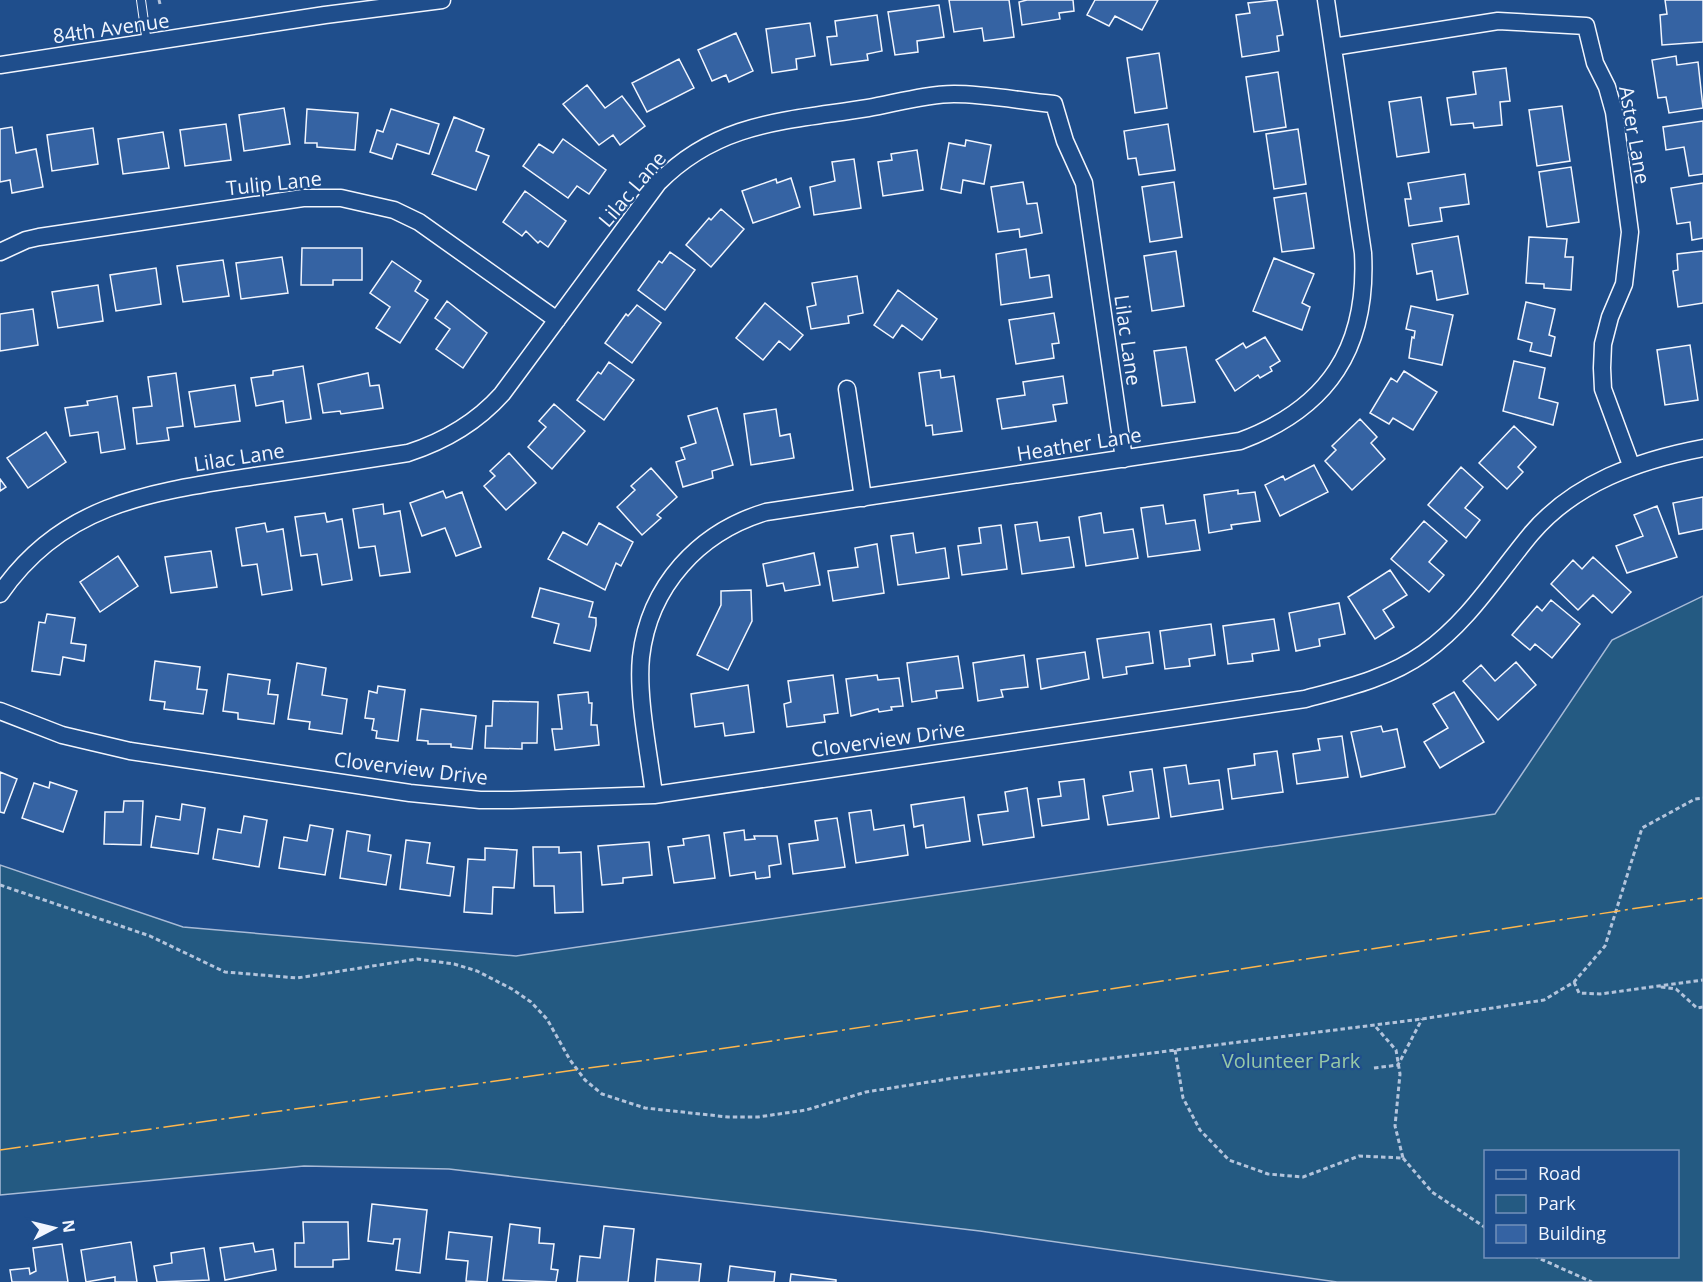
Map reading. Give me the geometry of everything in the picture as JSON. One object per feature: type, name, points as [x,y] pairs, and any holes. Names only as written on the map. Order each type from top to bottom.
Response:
[{"type":"street","name":"84th Avenue","points":[[0,65],[147,44],[323,7],[442,0]]},
{"type":"street","name":"Heather Lane","points":[[654,795],[640,678],[641,658],[651,613],[675,572],[706,541],[748,518],[766,512],[1223,444],[1274,427],[1313,400],[1328,384],[1356,334],[1365,282],[1364,253],[1326,0]]},
{"type":"street","name":"Aster Lane","points":[[1333,47],[1498,21],[1586,26],[1595,63],[1607,87],[1614,112],[1630,232],[1624,284],[1610,317],[1603,344],[1602,368],[1603,389],[1632,465]]},
{"type":"street","name":"Lilac Lane","points":[[0,594],[14,574],[53,539],[79,522],[125,501],[165,490],[408,453],[454,434],[487,410],[502,394],[658,183],[678,164],[725,135],[758,125],[953,94],[1054,104],[1065,141],[1084,183],[1124,459]]},
{"type":"street","name":"Tulip Lane","points":[[0,252],[26,240],[39,237],[303,198],[341,198],[394,210],[419,222],[557,320]]},
{"type":"street","points":[[847,389],[863,498]]},
{"type":"street","name":"Cloverview Drive","points":[[0,711],[62,735],[130,752],[410,793],[480,800],[654,795],[1305,699],[1365,683],[1408,662],[1440,639],[1485,595],[1545,519],[1603,478],[1658,456],[1703,448]]},
{"type":"lane","points":[[141,0],[147,44]]},
{"type":"path","points":[[0,885],[150,936],[225,972],[297,978],[417,960],[436,960],[477,971],[531,1002],[547,1019],[570,1060],[596,1090],[617,1101],[645,1108],[728,1117],[758,1117],[806,1110],[866,1092],[910,1085],[1422,1019],[1544,1000],[1574,982],[1605,946],[1642,828],[1695,799],[1703,798]]},
{"type":"path","points":[[1574,982],[1579,993],[1600,994],[1703,980]]},
{"type":"path","points":[[1656,986],[1676,989],[1698,1008],[1703,1007]]},
{"type":"path","points":[[1398,1065],[1422,1019]]},
{"type":"path","points":[[1374,1025],[1396,1050],[1398,1065],[1395,1126],[1402,1158],[1432,1192],[1484,1227]]},
{"type":"path","points":[[1175,1050],[1183,1098],[1200,1130],[1229,1160],[1268,1174],[1303,1177],[1359,1156],[1402,1158]]},
{"type":"path","points":[[1374,1068],[1398,1065]]},
{"type":"path","points":[[1536,1258],[1592,1282]]},
{"type":"green space","name":"Volunteer Park","points":[[1703,596],[1703,1282],[1337,1282],[980,1231],[449,1169],[304,1166],[0,1195],[0,865],[183,927],[516,956],[1495,814],[1612,640]]},
{"type":"building","points":[[949,0],[1009,0],[1014,37],[984,41],[982,28],[954,32]]},
{"type":"building","points":[[1073,0],[1074,11],[1059,13],[1060,19],[1022,25],[1019,2]]},
{"type":"building","points":[[1095,0],[1158,0],[1142,30],[1115,16],[1109,26],[1087,15]]},
{"type":"building","points":[[1277,0],[1283,35],[1277,36],[1279,51],[1242,57],[1236,15],[1250,13],[1248,3]]},
{"type":"building","points":[[1665,0],[1703,0],[1703,42],[1662,45],[1660,15],[1667,14]]},
{"type":"building","points":[[939,5],[944,37],[917,41],[918,52],[895,55],[888,12]]},
{"type":"building","points":[[877,15],[882,51],[867,54],[868,60],[831,65],[827,37],[837,36],[835,21]]},
{"type":"building","points":[[810,23],[815,56],[796,59],[797,69],[772,73],[766,29]]},
{"type":"building","points":[[736,33],[753,71],[729,82],[726,75],[712,81],[698,50]]},
{"type":"building","points":[[1159,53],[1167,108],[1135,113],[1127,58]]},
{"type":"building","points":[[1676,56],[1677,65],[1698,62],[1703,108],[1669,113],[1666,97],[1658,98],[1652,60]]},
{"type":"building","points":[[679,59],[694,88],[647,112],[632,83]]},
{"type":"building","points":[[1506,68],[1510,101],[1500,102],[1502,125],[1474,128],[1473,123],[1451,125],[1447,98],[1476,94],[1473,72]]},
{"type":"building","points":[[1278,72],[1286,127],[1254,132],[1246,77]]},
{"type":"building","points":[[587,85],[605,108],[622,96],[645,126],[620,145],[613,135],[599,145],[563,104]]},
{"type":"building","points":[[1421,97],[1429,152],[1397,157],[1389,102]]},
{"type":"building","points":[[1562,106],[1570,161],[1537,166],[1529,110]]},
{"type":"building","points":[[284,108],[290,144],[244,151],[239,115]]},
{"type":"building","points":[[307,109],[358,113],[355,150],[317,147],[317,143],[305,143]]},
{"type":"building","points":[[391,109],[439,124],[429,154],[397,144],[392,159],[370,152],[377,130],[383,132]]},
{"type":"building","points":[[454,117],[484,129],[476,151],[489,156],[476,190],[432,174]]},
{"type":"building","points":[[1703,121],[1703,174],[1689,176],[1684,147],[1666,150],[1663,127]]},
{"type":"building","points":[[226,124],[231,160],[185,166],[180,130]]},
{"type":"building","points":[[1168,124],[1175,170],[1139,175],[1136,158],[1128,159],[1124,131]]},
{"type":"building","points":[[12,127],[16,153],[36,149],[43,187],[12,193],[10,180],[0,182],[0,129]]},
{"type":"building","points":[[93,128],[98,164],[52,171],[47,135]]},
{"type":"building","points":[[1298,129],[1306,184],[1274,189],[1266,134]]},
{"type":"building","points":[[163,132],[169,168],[123,174],[118,139]]},
{"type":"building","points":[[563,139],[606,170],[589,194],[577,186],[568,198],[523,166],[539,144],[553,153]]},
{"type":"building","points":[[966,140],[991,145],[984,184],[963,180],[961,193],[941,189],[949,143],[965,146]]},
{"type":"building","points":[[917,150],[923,190],[883,196],[878,162],[892,160],[891,154]]},
{"type":"building","points":[[854,159],[861,208],[814,215],[810,187],[835,181],[832,162]]},
{"type":"building","points":[[1571,167],[1579,222],[1547,227],[1539,172]]},
{"type":"building","points":[[1465,174],[1469,204],[1440,208],[1442,221],[1409,226],[1405,199],[1411,199],[1408,183]]},
{"type":"building","points":[[791,178],[800,207],[753,223],[742,191],[776,179],[777,183]]},
{"type":"building","points":[[1023,182],[1027,204],[1037,203],[1042,233],[1020,237],[1019,229],[998,232],[991,187]]},
{"type":"building","points":[[1174,182],[1182,237],[1150,242],[1142,187]]},
{"type":"building","points":[[1703,183],[1703,238],[1692,240],[1690,222],[1677,224],[1671,188]]},
{"type":"building","points":[[525,191],[566,221],[548,247],[540,241],[538,243],[526,231],[522,236],[503,222]]},
{"type":"building","points":[[1306,193],[1314,248],[1282,252],[1274,198]]},
{"type":"building","points":[[721,209],[744,229],[711,267],[686,245],[709,218],[711,220]]},
{"type":"building","points":[[1458,236],[1468,294],[1437,300],[1432,271],[1417,274],[1412,244]]},
{"type":"building","points":[[1529,237],[1567,239],[1565,257],[1573,257],[1571,290],[1544,288],[1544,284],[1526,283]]},
{"type":"building","points":[[302,248],[362,248],[362,280],[333,280],[333,285],[301,285]]},
{"type":"building","points":[[1026,249],[1030,278],[1049,275],[1052,297],[1001,305],[996,254]]},
{"type":"building","points":[[1176,251],[1184,306],[1152,311],[1144,256]]},
{"type":"building","points":[[1703,251],[1703,303],[1678,307],[1673,271],[1678,270],[1677,254]]},
{"type":"building","points":[[670,252],[695,270],[665,310],[638,290],[659,261],[662,263]]},
{"type":"building","points":[[282,257],[288,293],[241,299],[236,263]]},
{"type":"building","points":[[1274,258],[1314,274],[1302,303],[1310,307],[1302,330],[1253,311]]},
{"type":"building","points":[[223,260],[229,296],[183,302],[177,266]]},
{"type":"building","points":[[392,261],[421,281],[415,291],[428,300],[400,343],[376,328],[390,307],[370,293]]},
{"type":"building","points":[[156,268],[161,304],[116,311],[110,275]]},
{"type":"building","points":[[857,276],[863,313],[848,316],[849,323],[811,329],[807,307],[816,305],[812,283]]},
{"type":"building","points":[[98,285],[103,321],[58,328],[52,292]]},
{"type":"building","points":[[898,290],[937,319],[922,340],[902,325],[893,338],[874,325]]},
{"type":"building","points":[[447,301],[487,333],[463,368],[436,349],[450,329],[435,318]]},
{"type":"building","points":[[1526,302],[1555,309],[1549,335],[1555,337],[1551,356],[1530,351],[1532,343],[1518,339]]},
{"type":"building","points":[[765,303],[803,335],[790,350],[779,341],[763,360],[736,338]]},
{"type":"building","points":[[637,305],[661,323],[632,363],[605,343],[626,314],[628,316]]},
{"type":"building","points":[[1411,306],[1453,315],[1442,365],[1409,358],[1415,331],[1406,329]]},
{"type":"building","points":[[33,309],[38,345],[0,351],[0,314]]},
{"type":"building","points":[[1054,313],[1059,343],[1052,344],[1054,358],[1016,364],[1009,320]]},
{"type":"building","points":[[1265,337],[1280,361],[1270,367],[1272,371],[1260,378],[1258,375],[1235,391],[1216,360],[1243,343],[1246,348]]},
{"type":"building","points":[[1690,345],[1698,400],[1665,405],[1657,350]]},
{"type":"building","points":[[1186,347],[1195,402],[1162,406],[1154,351]]},
{"type":"building","points":[[1514,361],[1545,368],[1539,398],[1558,403],[1553,425],[1503,411]]},
{"type":"building","points":[[609,362],[634,380],[604,420],[577,400],[598,372],[601,374]]},
{"type":"building","points":[[303,366],[311,419],[286,423],[283,401],[256,406],[251,378],[273,375],[273,371]]},
{"type":"building","points":[[940,370],[941,378],[954,376],[962,431],[933,435],[932,425],[926,426],[919,373]]},
{"type":"building","points":[[1404,371],[1437,392],[1413,430],[1393,418],[1389,424],[1370,413],[1391,378],[1397,382]]},
{"type":"building","points":[[176,373],[183,426],[167,428],[169,440],[137,444],[133,408],[152,406],[148,377]]},
{"type":"building","points":[[368,373],[370,386],[379,385],[383,408],[341,414],[340,411],[323,413],[318,384]]},
{"type":"building","points":[[1063,376],[1067,403],[1053,405],[1056,421],[1002,429],[997,399],[1025,395],[1023,382]]},
{"type":"building","points":[[235,385],[240,421],[195,427],[189,392]]},
{"type":"building","points":[[117,396],[125,449],[101,453],[98,432],[70,436],[65,408],[88,405],[87,401]]},
{"type":"building","points":[[554,404],[585,431],[552,469],[528,447],[546,427],[539,421]]},
{"type":"building","points":[[717,408],[733,465],[712,471],[713,478],[683,487],[676,462],[685,459],[681,448],[696,443],[688,416]]},
{"type":"building","points":[[776,409],[780,436],[790,434],[794,458],[751,465],[744,414]]},
{"type":"building","points":[[1360,419],[1377,437],[1371,443],[1385,459],[1352,490],[1325,461],[1336,450],[1332,446]]},
{"type":"building","points":[[1514,426],[1536,447],[1518,467],[1523,472],[1507,489],[1479,463]]},
{"type":"building","points":[[46,432],[66,462],[28,488],[7,458]]},
{"type":"building","points":[[509,453],[536,483],[506,510],[484,486],[495,476],[490,471]]},
{"type":"building","points":[[1314,465],[1328,492],[1280,516],[1265,485],[1283,476],[1285,480]]},
{"type":"building","points":[[1461,467],[1483,487],[1465,508],[1480,520],[1466,538],[1428,505]]},
{"type":"building","points":[[651,468],[677,497],[657,515],[661,518],[642,535],[617,507],[635,490],[631,486]]},
{"type":"building","points":[[0,479],[6,487],[0,491]]},
{"type":"building","points":[[1238,490],[1238,494],[1255,492],[1260,521],[1231,525],[1232,529],[1209,533],[1204,495]]},
{"type":"building","points":[[443,491],[446,498],[462,492],[481,547],[456,556],[445,528],[422,536],[410,503]]},
{"type":"building","points":[[1703,497],[1703,529],[1679,534],[1673,503]]},
{"type":"building","points":[[383,504],[384,514],[400,511],[410,572],[380,576],[375,546],[359,548],[353,509]]},
{"type":"building","points":[[1163,505],[1166,524],[1195,520],[1200,550],[1148,557],[1141,508]]},
{"type":"building","points":[[1657,506],[1677,557],[1627,573],[1616,546],[1643,536],[1634,515]]},
{"type":"building","points":[[325,513],[327,522],[342,519],[352,580],[322,585],[317,554],[301,556],[295,517]]},
{"type":"building","points":[[1101,513],[1104,533],[1133,529],[1138,558],[1086,566],[1079,517]]},
{"type":"building","points":[[1424,521],[1447,541],[1429,562],[1444,575],[1429,592],[1391,559]]},
{"type":"building","points":[[1037,522],[1040,541],[1069,537],[1074,567],[1022,574],[1015,525]]},
{"type":"building","points":[[265,523],[267,532],[283,529],[292,590],[262,595],[257,564],[242,566],[236,528]]},
{"type":"building","points":[[599,523],[633,542],[621,566],[616,563],[605,590],[548,559],[563,532],[587,545]]},
{"type":"building","points":[[1001,525],[1007,569],[962,575],[958,546],[981,543],[979,528]]},
{"type":"building","points":[[913,533],[916,553],[945,548],[949,578],[898,585],[891,536]]},
{"type":"building","points":[[877,544],[884,593],[833,601],[828,571],[858,567],[855,548]]},
{"type":"building","points":[[211,551],[217,587],[171,593],[165,557]]},
{"type":"building","points":[[814,553],[820,585],[785,591],[783,583],[767,586],[763,564]]},
{"type":"building","points":[[118,556],[138,586],[100,612],[80,582]]},
{"type":"building","points":[[1593,557],[1631,592],[1612,613],[1593,595],[1578,610],[1551,584],[1573,560],[1582,569]]},
{"type":"building","points":[[1390,570],[1407,595],[1383,610],[1394,627],[1375,639],[1348,597]]},
{"type":"building","points":[[540,588],[593,602],[589,617],[596,618],[596,625],[590,651],[554,643],[559,624],[532,617]]},
{"type":"building","points":[[751,590],[752,621],[728,670],[697,655],[721,605],[721,591]]},
{"type":"building","points":[[1551,600],[1580,624],[1552,658],[1535,644],[1530,650],[1512,635],[1537,606],[1542,611]]},
{"type":"building","points":[[1339,603],[1345,634],[1319,639],[1320,646],[1296,651],[1289,613]]},
{"type":"building","points":[[47,614],[75,618],[71,643],[86,645],[84,661],[63,657],[60,675],[32,671],[39,622],[45,623]]},
{"type":"building","points":[[1274,619],[1279,650],[1252,654],[1253,661],[1228,664],[1223,626]]},
{"type":"building","points":[[1211,624],[1215,655],[1189,659],[1190,666],[1165,669],[1160,631]]},
{"type":"building","points":[[1149,632],[1153,663],[1126,667],[1127,674],[1103,678],[1097,639]]},
{"type":"building","points":[[1085,652],[1089,679],[1041,689],[1037,659]]},
{"type":"building","points":[[1024,655],[1028,687],[1001,690],[1003,697],[978,701],[973,663]]},
{"type":"building","points":[[958,656],[963,688],[936,691],[937,698],[912,702],[907,663]]},
{"type":"building","points":[[155,661],[200,667],[197,689],[207,690],[203,714],[164,709],[165,702],[150,700]]},
{"type":"building","points":[[1516,662],[1536,685],[1498,720],[1463,681],[1481,665],[1495,681]]},
{"type":"building","points":[[297,663],[326,668],[322,695],[347,699],[342,734],[309,729],[310,722],[288,719]]},
{"type":"building","points":[[228,674],[270,680],[268,694],[278,695],[274,724],[238,719],[238,713],[223,711]]},
{"type":"building","points":[[833,675],[838,713],[824,715],[825,722],[787,727],[784,704],[791,702],[788,681]]},
{"type":"building","points":[[877,675],[878,680],[899,678],[903,706],[891,707],[892,710],[879,712],[878,709],[851,716],[846,679]]},
{"type":"building","points":[[748,685],[754,732],[725,736],[723,723],[695,727],[691,694]]},
{"type":"building","points":[[378,686],[405,690],[398,741],[376,738],[377,731],[372,730],[374,719],[365,718],[369,691],[377,693]]},
{"type":"building","points":[[588,692],[589,703],[592,703],[591,725],[597,725],[599,745],[555,750],[552,729],[562,729],[558,695]]},
{"type":"building","points":[[1454,692],[1484,742],[1440,768],[1424,742],[1448,728],[1433,704]]},
{"type":"building","points":[[493,701],[538,702],[537,743],[522,743],[522,749],[485,748],[486,726],[492,726]]},
{"type":"building","points":[[421,709],[476,716],[472,749],[451,747],[451,744],[428,744],[428,741],[417,740]]},
{"type":"building","points":[[1381,726],[1383,732],[1397,729],[1405,767],[1361,777],[1351,732]]},
{"type":"building","points":[[1342,736],[1348,777],[1297,784],[1293,754],[1320,750],[1318,739]]},
{"type":"building","points":[[1277,751],[1283,792],[1232,799],[1228,769],[1255,765],[1254,754]]},
{"type":"building","points":[[1186,765],[1189,784],[1219,780],[1223,809],[1171,817],[1164,768]]},
{"type":"building","points":[[1152,769],[1159,818],[1108,825],[1103,796],[1133,791],[1130,772]]},
{"type":"building","points":[[0,772],[17,779],[4,813],[0,812]]},
{"type":"building","points":[[1084,779],[1089,819],[1042,826],[1038,799],[1061,796],[1059,782]]},
{"type":"building","points":[[50,782],[77,791],[63,832],[22,818],[34,783],[49,788]]},
{"type":"building","points":[[1027,788],[1034,837],[983,845],[978,815],[1008,811],[1005,792]]},
{"type":"building","points":[[964,797],[970,841],[926,848],[923,825],[914,827],[911,805]]},
{"type":"building","points":[[124,801],[143,801],[141,845],[104,844],[105,812],[123,812]]},
{"type":"building","points":[[182,804],[205,808],[198,854],[151,847],[156,816],[180,820]]},
{"type":"building","points":[[871,810],[874,830],[904,825],[908,855],[856,863],[849,813]]},
{"type":"building","points":[[244,816],[267,820],[259,867],[213,859],[218,829],[241,833]]},
{"type":"building","points":[[837,818],[845,867],[793,874],[789,844],[818,840],[815,821]]},
{"type":"building","points":[[310,825],[333,829],[325,875],[279,868],[284,837],[307,841]]},
{"type":"building","points":[[744,830],[745,840],[755,839],[754,836],[777,836],[781,864],[769,866],[770,877],[756,879],[755,872],[730,876],[724,833]]},
{"type":"building","points":[[347,831],[370,835],[368,851],[391,855],[386,885],[340,878]]},
{"type":"building","points":[[709,835],[715,878],[674,883],[668,847],[684,845],[683,839]]},
{"type":"building","points":[[406,840],[430,843],[427,863],[454,867],[450,896],[400,889]]},
{"type":"building","points":[[649,842],[652,875],[623,878],[623,883],[602,885],[598,846]]},
{"type":"building","points":[[533,847],[559,847],[559,853],[581,852],[583,912],[555,913],[554,886],[534,886]]},
{"type":"building","points":[[485,848],[517,850],[514,888],[493,887],[492,914],[464,912],[468,859],[485,860]]},
{"type":"building","points":[[372,1204],[427,1210],[420,1273],[396,1270],[400,1239],[394,1239],[393,1244],[368,1241]]},
{"type":"building","points":[[303,1222],[348,1222],[349,1259],[333,1260],[333,1267],[295,1267],[295,1243],[304,1243]]},
{"type":"building","points":[[510,1224],[540,1228],[539,1243],[554,1244],[551,1269],[558,1270],[556,1282],[503,1280]]},
{"type":"building","points":[[604,1226],[634,1229],[628,1282],[577,1282],[580,1256],[600,1258]]},
{"type":"building","points":[[449,1232],[492,1237],[487,1282],[466,1281],[468,1261],[446,1259]]},
{"type":"building","points":[[131,1242],[137,1282],[115,1282],[115,1277],[86,1282],[81,1250]]},
{"type":"building","points":[[253,1243],[255,1252],[273,1249],[276,1270],[225,1280],[220,1248]]},
{"type":"building","points":[[62,1244],[68,1282],[12,1282],[10,1270],[29,1268],[30,1274],[36,1271],[33,1248]]},
{"type":"building","points":[[204,1248],[209,1280],[157,1282],[154,1266],[172,1263],[171,1253]]},
{"type":"building","points":[[657,1259],[701,1264],[699,1282],[655,1282]]},
{"type":"building","points":[[730,1266],[775,1272],[774,1282],[728,1282]]},
{"type":"building","points":[[791,1274],[836,1280],[836,1282],[790,1282]]},
{"type":"power","points":[[0,1150],[661,1058],[1703,898]]}]
